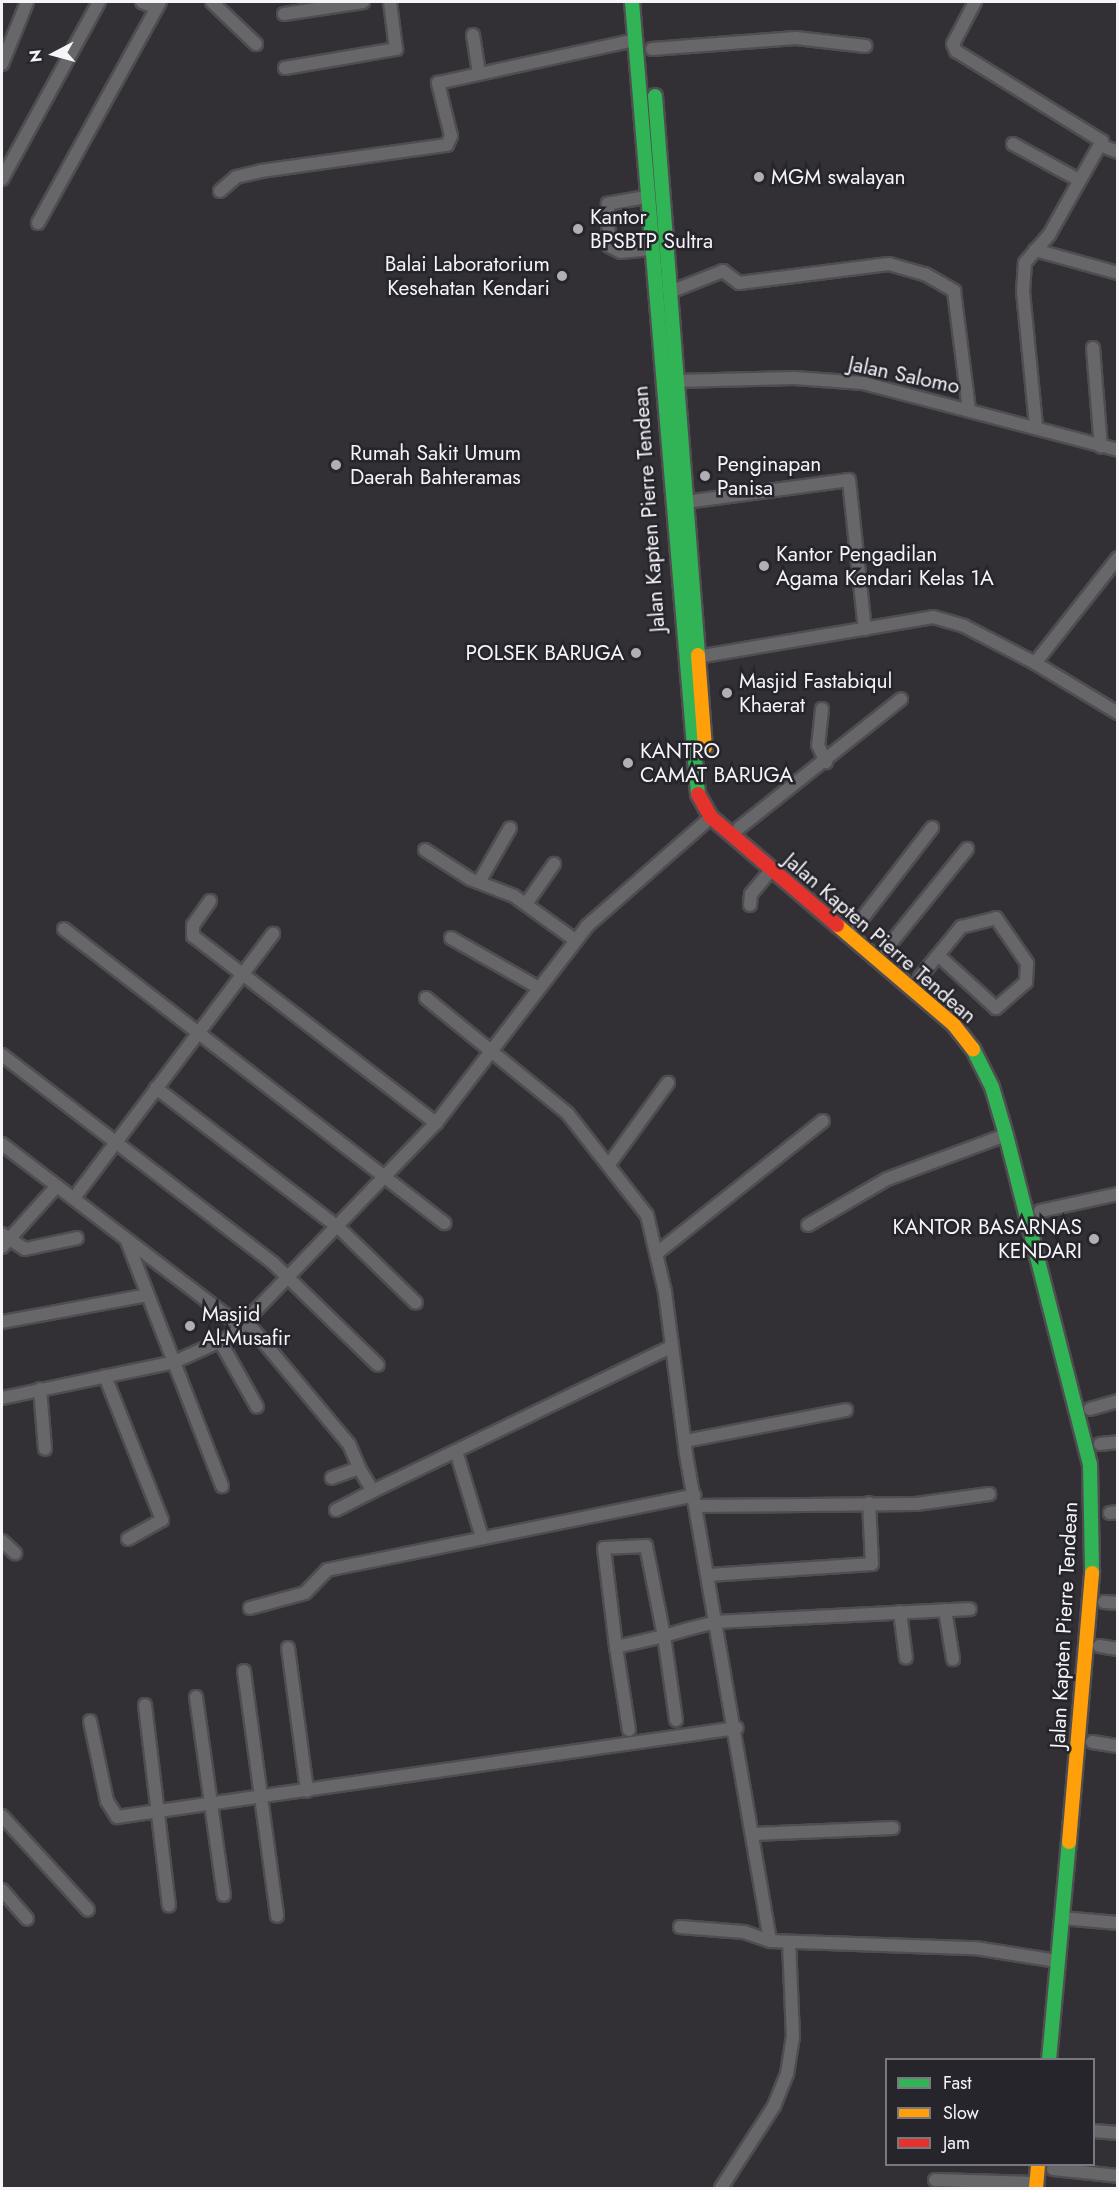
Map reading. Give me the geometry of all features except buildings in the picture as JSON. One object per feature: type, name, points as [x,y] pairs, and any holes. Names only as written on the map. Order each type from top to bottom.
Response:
[{"type":"highway","name":"Jalan Kapten Pierre Tendean","points":[[632,2],[674,576],[695,788],[711,817],[771,870],[832,914],[857,925],[962,1014],[989,1048],[1040,1211],[1050,1279],[1090,1464],[1095,1514],[1062,2058]]},
{"type":"highway","name":"Jalan Kapten Pierre Tendean","points":[[648,2],[707,773],[722,809],[832,914],[954,1025],[984,1070],[1100,1444],[1111,1521],[1111,1603],[1099,1646],[1092,1742],[1069,1918],[1057,1960],[1049,2058]]},
{"type":"highway","points":[[658,337],[673,334]]},
{"type":"highway","points":[[674,576],[691,573]]},
{"type":"highway","points":[[1036,2186],[1038,2166]]},
{"type":"highway","points":[[1051,2188],[1053,2167]]},
{"type":"street","points":[[2,64],[27,2]]},
{"type":"street","points":[[2,179],[99,2]]},
{"type":"street","points":[[38,223],[158,5],[142,2]]},
{"type":"street","points":[[212,2],[256,44]]},
{"type":"street","points":[[284,14],[363,2]]},
{"type":"street","points":[[285,68],[396,50],[390,2]]},
{"type":"street","points":[[975,2],[953,44],[956,51],[1096,134],[1100,145],[1118,152]]},
{"type":"street","points":[[473,35],[479,72]]},
{"type":"street","points":[[652,49],[796,38],[866,46]]},
{"type":"street","points":[[220,191],[248,174],[447,145],[451,136],[437,85],[479,72],[636,40]]},
{"type":"street","points":[[1013,144],[1077,179]]},
{"type":"street","points":[[1036,427],[1023,291],[1025,263],[1049,235],[1077,179],[1100,145]]},
{"type":"street","points":[[646,197],[611,202],[606,211],[610,249],[650,249]]},
{"type":"street","points":[[1035,250],[1118,273]]},
{"type":"street","points":[[670,292],[723,271],[739,283],[889,264],[925,274],[954,291],[969,409]]},
{"type":"street","points":[[1093,348],[1101,447]]},
{"type":"street","name":"Jalan Salomo","points":[[676,381],[833,380],[969,409],[1118,450]]},
{"type":"street","points":[[686,502],[849,480],[865,629]]},
{"type":"street","points":[[1035,663],[1118,558]]},
{"type":"street","points":[[697,657],[933,617],[964,626],[1035,663],[1118,713]]},
{"type":"street","points":[[740,828],[826,762],[901,699]]},
{"type":"street","points":[[822,709],[818,745],[826,762]]},
{"type":"street","points":[[2,1398],[174,1362],[221,1343],[244,1324],[339,1228],[436,1124],[494,1053],[575,940],[711,817]]},
{"type":"street","points":[[479,882],[510,828]]},
{"type":"street","points":[[857,925],[932,828]]},
{"type":"street","points":[[886,949],[967,849]]},
{"type":"street","points":[[425,850],[479,882],[526,904],[575,940]]},
{"type":"street","points":[[526,904],[554,864]]},
{"type":"street","points":[[750,905],[751,894],[771,870]]},
{"type":"street","points":[[210,902],[193,925],[193,936],[436,1124]]},
{"type":"street","points":[[920,977],[964,925],[996,918],[1027,963],[1026,982],[996,1008],[939,956]]},
{"type":"street","points":[[64,930],[199,1031],[445,1223]]},
{"type":"street","points":[[74,1198],[273,934]]},
{"type":"street","points":[[451,938],[539,988]]},
{"type":"street","points":[[426,998],[568,1114],[610,1163],[644,1208],[657,1254],[685,1441],[736,1728],[770,1941]]},
{"type":"street","points":[[2,1054],[290,1277],[378,1365]]},
{"type":"street","points":[[610,1163],[668,1083]]},
{"type":"street","points":[[156,1088],[339,1228],[416,1303]]},
{"type":"street","points":[[657,1254],[823,1121]]},
{"type":"street","points":[[808,1226],[887,1179],[1006,1135]]},
{"type":"street","points":[[2,1144],[127,1241],[244,1324],[332,1418],[373,1491]]},
{"type":"street","points":[[57,1186],[4,1241],[25,1249],[76,1238]]},
{"type":"street","points":[[1040,1211],[1118,1194]]},
{"type":"street","points":[[127,1241],[222,1486]]},
{"type":"street","points":[[2,1322],[147,1295]]},
{"type":"street","points":[[221,1343],[257,1407]]},
{"type":"street","points":[[336,1510],[671,1347]]},
{"type":"street","points":[[105,1376],[162,1520],[128,1539]]},
{"type":"street","points":[[40,1389],[45,1449]]},
{"type":"street","points":[[1090,1409],[1118,1401]]},
{"type":"street","points":[[685,1441],[846,1410]]},
{"type":"street","points":[[1100,1444],[1118,1442]]},
{"type":"street","points":[[456,1451],[482,1537]]},
{"type":"street","points":[[332,1478],[359,1468]]},
{"type":"street","points":[[250,1608],[305,1593],[327,1570],[482,1537],[695,1501],[869,1503],[988,1494]]},
{"type":"street","points":[[709,1575],[872,1564],[869,1503]]},
{"type":"street","points":[[2,1541],[15,1553]]},
{"type":"street","points":[[629,1730],[603,1551],[608,1547],[646,1546],[664,1636],[676,1720]]},
{"type":"street","points":[[616,1647],[716,1622],[970,1609]]},
{"type":"street","points":[[945,1610],[953,1659]]},
{"type":"street","points":[[900,1612],[906,1658]]},
{"type":"street","points":[[1099,1646],[1118,1649]]},
{"type":"street","points":[[288,1648],[307,1791]]},
{"type":"street","points":[[244,1671],[263,1798],[277,1916]]},
{"type":"street","points":[[196,1696],[224,1895]]},
{"type":"street","points":[[145,1705],[160,1813],[169,1906]]},
{"type":"street","points":[[90,1721],[111,1813],[117,1817],[160,1813],[736,1728]]},
{"type":"street","points":[[1092,1742],[1118,1746]]},
{"type":"street","points":[[2,1816],[88,1910]]},
{"type":"street","points":[[754,1834],[893,1828]]},
{"type":"street","points":[[2,1890],[27,1919]]},
{"type":"street","points":[[1069,1918],[1118,1923]]},
{"type":"street","points":[[680,1927],[744,1932],[770,1941],[975,1948],[1057,1960]]},
{"type":"street","points":[[721,2188],[774,2106],[787,2074],[793,2037],[789,1942]]},
{"type":"street","points":[[1095,2131],[1118,2133]]},
{"type":"street","points":[[1053,2167],[1118,2176]]},
{"type":"street","points":[[935,2180],[1036,2186]]},
{"type":"traffic: fast","points":[[632,2],[698,794]]},
{"type":"traffic: fast","points":[[655,96],[698,655]]},
{"type":"traffic: fast","points":[[973,1049],[992,1087],[1006,1135],[1090,1464],[1092,1573]]},
{"type":"traffic: fast","points":[[1049,2058],[1069,1842]]},
{"type":"traffic: slow","points":[[698,655],[705,748]]},
{"type":"traffic: slow","points":[[837,925],[954,1025],[973,1049]]},
{"type":"traffic: slow","points":[[1069,1842],[1092,1573]]},
{"type":"traffic: slow","points":[[1036,2188],[1038,2166]]},
{"type":"traffic: jam","points":[[698,794],[711,817],[837,925]]},
{"type":"place","name":"MGM swalayan","points":[[759,177]]},
{"type":"place","name":"Kantor BPSBTP Sultra","points":[[578,229]]},
{"type":"place","name":"Balai Laboratorium Kesehatan Kendari","points":[[562,276]]},
{"type":"place","name":"Rumah Sakit Umum Daerah Bahteramas","points":[[336,465]]},
{"type":"place","name":"Penginapan Panisa","points":[[705,476]]},
{"type":"place","name":"Kantor Pengadilan Agama Kendari Kelas 1A","points":[[764,566]]},
{"type":"place","name":"POLSEK BARUGA","points":[[636,653]]},
{"type":"place","name":"Masjid Fastabiqul Khaerat","points":[[727,693]]},
{"type":"place","name":"KANTRO CAMAT BARUGA","points":[[628,763]]},
{"type":"place","name":"KANTOR BASARNAS KENDARI","points":[[1094,1239]]},
{"type":"place","name":"Masjid Al-Musafir","points":[[190,1326]]}]
